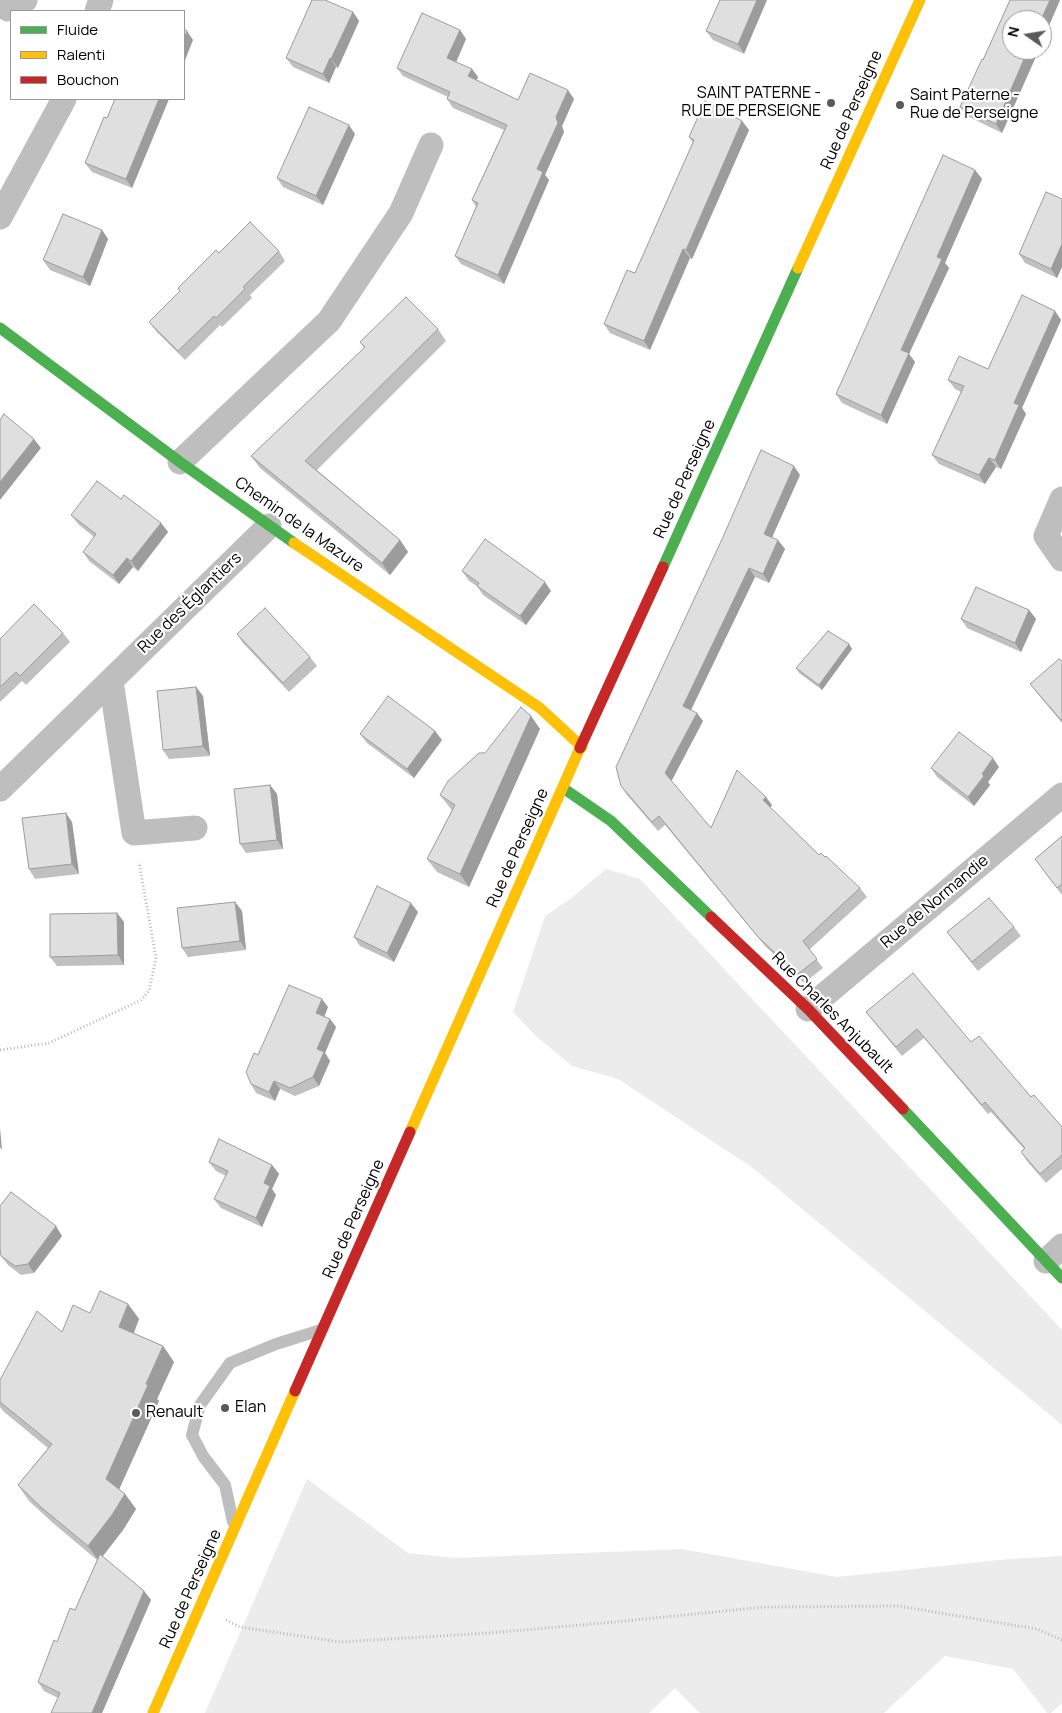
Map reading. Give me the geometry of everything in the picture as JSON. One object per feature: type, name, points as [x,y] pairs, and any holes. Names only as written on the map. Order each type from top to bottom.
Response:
[{"type":"main road","name":"Rue de Perseigne","points":[[154,1713],[563,788],[920,0]]},
{"type":"main road","name":"Chemin de la Mazure","points":[[0,328],[269,526],[540,708],[582,747]]},
{"type":"main road","name":"Rue Charles Anjubault","points":[[563,788],[611,821],[808,1009],[1057,1262]]},
{"type":"street","points":[[0,217],[62,100]]},
{"type":"street","points":[[180,462],[328,321],[401,213],[431,146]]},
{"type":"street","points":[[1062,499],[1046,536],[1062,559]]},
{"type":"street","name":"Rue des Églantiers","points":[[0,789],[269,526]]},
{"type":"street","points":[[111,681],[134,833],[195,828]]},
{"type":"street","name":"Rue de Normandie","points":[[808,1009],[1062,795]]},
{"type":"lane","points":[[235,1530],[226,1485],[203,1456],[192,1435],[200,1405],[230,1363],[276,1344],[323,1329]]},
{"type":"path","points":[[0,1050],[49,1043],[141,1000],[149,991],[156,958],[134,833]]},
{"type":"path","points":[[201,1606],[240,1627],[340,1642],[489,1633],[764,1607],[898,1606],[1037,1629],[1062,1640]]},
{"type":"shaded area","points":[[606,869],[640,879],[1062,1330],[1062,1425],[753,1168],[618,1079],[572,1066],[535,1035],[513,1012],[545,916],[570,899]]},
{"type":"shaded area","points":[[307,1479],[408,1553],[455,1558],[682,1549],[837,1577],[1009,1559],[1062,1556],[1062,1703],[1051,1713],[1047,1713],[1013,1669],[945,1656],[884,1713],[700,1713],[675,1688],[649,1713],[205,1713]]},
{"type":"building","points":[[312,0],[325,0],[353,12],[323,74],[286,58]]},
{"type":"building","points":[[720,0],[757,0],[738,44],[706,31]]},
{"type":"building","points":[[1010,0],[1050,0],[1046,10],[1006,10]]},
{"type":"building","points":[[422,13],[460,30],[447,58],[472,69],[468,76],[518,100],[530,73],[568,90],[556,117],[558,123],[537,169],[543,172],[498,275],[455,256],[478,203],[472,200],[507,125],[447,99],[450,92],[397,68]]},
{"type":"building","points":[[1002,18],[1002,60],[1024,60],[996,124],[960,107]]},
{"type":"building","points":[[115,100],[159,100],[126,179],[85,163],[104,117],[107,118]]},
{"type":"building","points":[[705,101],[742,121],[686,250],[683,249],[644,341],[604,324],[627,270],[635,273],[694,140],[689,137]]},
{"type":"building","points":[[309,107],[349,125],[316,196],[277,178]]},
{"type":"building","points":[[943,155],[975,170],[937,257],[942,259],[901,350],[909,353],[881,415],[836,394]]},
{"type":"building","points":[[1046,192],[1062,199],[1062,244],[1051,269],[1019,254]]},
{"type":"building","points":[[63,214],[102,230],[83,277],[43,260]]},
{"type":"building","points":[[250,222],[279,251],[243,287],[245,289],[216,318],[214,316],[178,351],[149,322],[180,291],[178,288],[216,250],[219,253]]},
{"type":"building","points":[[1022,295],[1055,311],[1014,403],[1019,405],[995,460],[989,458],[979,475],[932,455],[964,386],[948,380],[959,356],[988,369]]},
{"type":"building","points":[[406,297],[438,329],[305,461],[400,540],[382,563],[251,456],[365,347],[360,342]]},
{"type":"building","points":[[4,414],[34,439],[0,482],[0,420]]},
{"type":"building","points":[[761,450],[794,466],[764,534],[778,540],[763,574],[749,568],[683,706],[697,713],[665,773],[711,828],[737,770],[766,797],[763,800],[819,855],[821,853],[826,856],[860,888],[803,941],[817,959],[798,974],[758,937],[659,816],[652,822],[621,786],[616,767],[723,537]]},
{"type":"building","points":[[97,481],[121,499],[124,495],[161,523],[131,561],[127,558],[113,575],[83,552],[96,534],[71,515]]},
{"type":"building","points":[[485,539],[545,582],[520,616],[477,586],[479,583],[462,571]]},
{"type":"building","points":[[976,587],[1029,610],[1015,643],[961,619]]},
{"type":"building","points":[[34,604],[63,633],[20,676],[16,672],[0,687],[0,639]]},
{"type":"building","points":[[265,608],[310,657],[283,683],[237,634]]},
{"type":"building","points":[[828,631],[849,644],[819,685],[796,668]]},
{"type":"building","points":[[1059,659],[1062,661],[1062,721],[1030,684]]},
{"type":"building","points":[[196,687],[203,746],[163,750],[157,691]]},
{"type":"building","points":[[388,696],[435,731],[407,769],[360,734]]},
{"type":"building","points":[[521,707],[531,716],[460,874],[427,859],[455,805],[440,795],[448,781],[479,753],[485,753]]},
{"type":"building","points":[[959,732],[993,758],[982,774],[984,776],[968,797],[931,768]]},
{"type":"building","points":[[270,785],[277,840],[240,844],[234,789]]},
{"type":"building","points":[[66,813],[72,864],[29,869],[22,818]]},
{"type":"building","points":[[1062,836],[1062,884],[1057,888],[1035,859]]},
{"type":"building","points":[[377,886],[411,903],[387,953],[354,937]]},
{"type":"building","points":[[989,898],[1014,927],[972,962],[947,932]]},
{"type":"building","points":[[235,902],[240,941],[182,948],[177,908]]},
{"type":"building","points":[[117,913],[118,955],[50,957],[50,914]]},
{"type":"building","points":[[913,973],[971,1042],[979,1036],[1031,1097],[1034,1095],[1062,1127],[1062,1155],[1040,1174],[1021,1152],[1025,1148],[985,1102],[982,1105],[917,1029],[896,1047],[866,1012]]},
{"type":"building","points":[[289,985],[322,999],[316,1013],[330,1019],[317,1049],[324,1052],[313,1077],[290,1088],[274,1081],[269,1092],[251,1084],[246,1072],[254,1053],[258,1055]]},
{"type":"building","points":[[219,1139],[272,1165],[264,1183],[270,1186],[256,1218],[214,1199],[228,1171],[209,1162]]},
{"type":"building","points":[[11,1192],[56,1226],[28,1264],[15,1266],[1,1256],[0,1249],[0,1206]]},
{"type":"building","points":[[100,1291],[128,1304],[119,1327],[163,1346],[146,1384],[148,1385],[106,1479],[125,1494],[112,1515],[88,1546],[42,1508],[18,1485],[52,1444],[0,1402],[0,1380],[37,1311],[62,1332],[73,1305],[90,1313]]},
{"type":"building","points":[[100,1554],[144,1591],[92,1713],[51,1713],[60,1693],[38,1682],[54,1640],[57,1642],[70,1608],[75,1610]]},
{"type":"traffic: fast","points":[[663,567],[798,268]]},
{"type":"traffic: fast","points":[[0,328],[180,462],[294,543]]},
{"type":"traffic: fast","points":[[563,788],[611,821],[711,917]]},
{"type":"traffic: fast","points":[[903,1109],[1062,1278]]},
{"type":"traffic: slow","points":[[798,268],[920,0]]},
{"type":"traffic: slow","points":[[294,543],[540,708],[582,747]]},
{"type":"traffic: slow","points":[[410,1132],[580,748]]},
{"type":"traffic: slow","points":[[153,1713],[295,1391]]},
{"type":"traffic: jam","points":[[580,748],[663,567]]},
{"type":"traffic: jam","points":[[711,917],[808,1009],[903,1109]]},
{"type":"traffic: jam","points":[[295,1391],[410,1132]]},
{"type":"place","name":"SAINT PATERNE - RUE DE PERSEIGNE","points":[[831,103]]},
{"type":"place","name":"Saint Paterne - Rue de Perseigne","points":[[900,105]]},
{"type":"place","name":"Elan","points":[[225,1408]]},
{"type":"place","name":"Renault","points":[[136,1413]]}]
